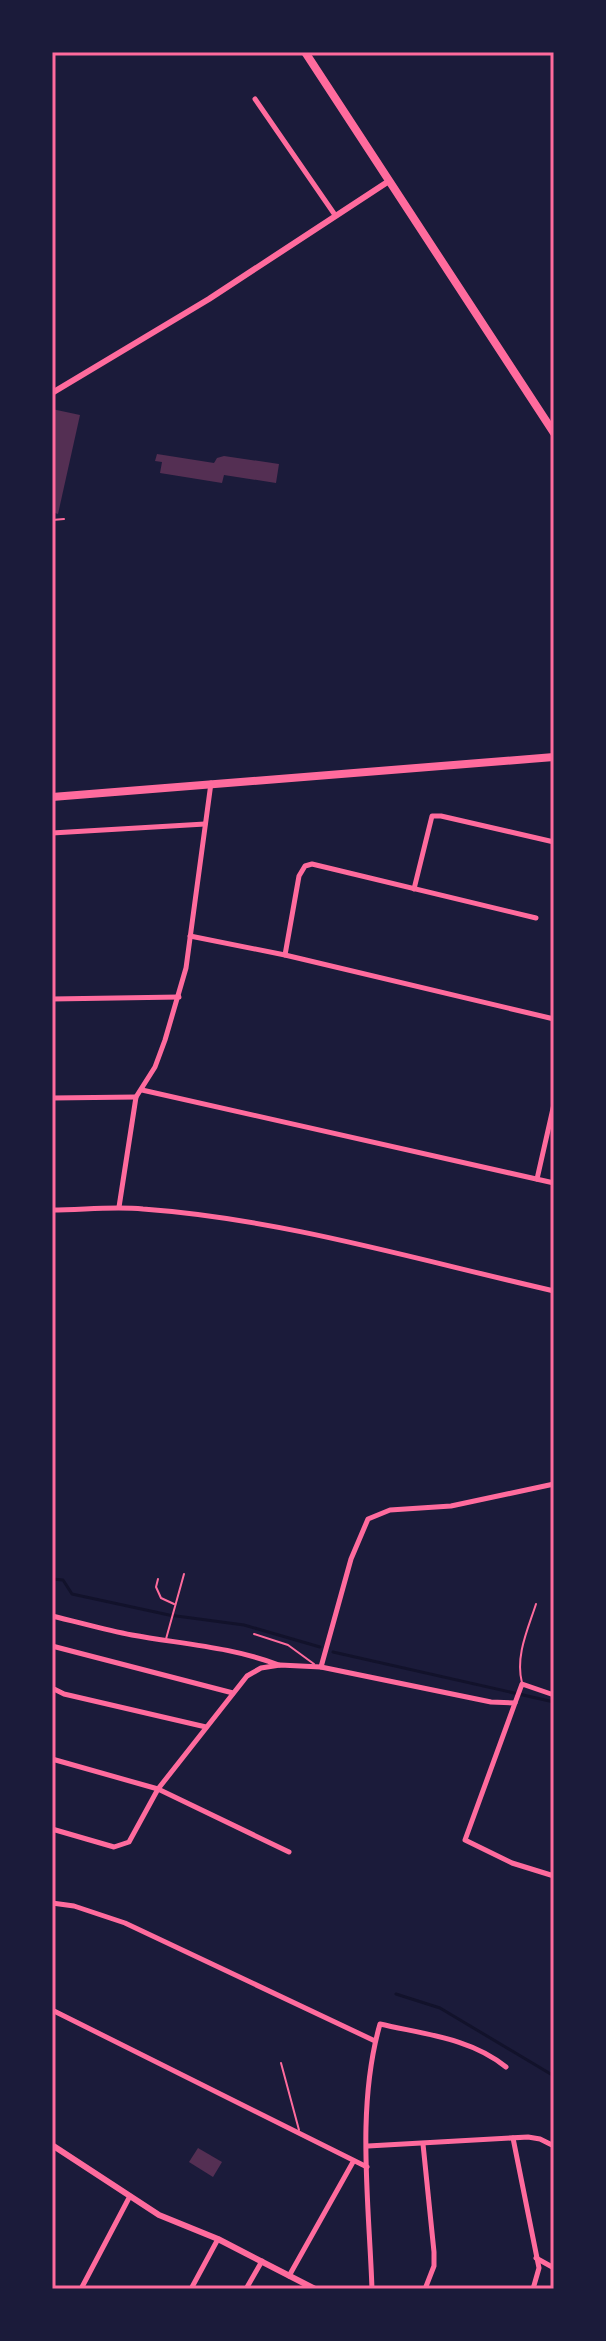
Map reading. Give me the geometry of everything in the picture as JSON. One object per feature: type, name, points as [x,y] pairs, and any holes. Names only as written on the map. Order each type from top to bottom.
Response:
[{"type":"main road","points":[[305,52],[554,433]]},
{"type":"main road","points":[[52,797],[554,757]]},
{"type":"street","points":[[255,99],[335,215]]},
{"type":"street","points":[[52,393],[209,299],[389,181]]},
{"type":"street","points":[[119,1207],[136,1097],[165,1040],[179,997],[211,783]]},
{"type":"street","points":[[414,889],[432,816],[554,842]]},
{"type":"street","points":[[52,833],[205,824]]},
{"type":"street","points":[[285,955],[299,876],[305,866],[317,864],[536,918]]},
{"type":"street","points":[[190,936],[285,955],[554,1019]]},
{"type":"street","points":[[52,999],[179,997]]},
{"type":"street","points":[[142,1090],[554,1183]]},
{"type":"street","points":[[52,1098],[136,1097]]},
{"type":"street","points":[[537,1179],[554,1104]]},
{"type":"street","points":[[52,1210],[119,1207],[287,1229],[554,1291]]},
{"type":"street","points":[[319,1667],[351,1559],[368,1519],[390,1510],[451,1506],[554,1484]]},
{"type":"street","points":[[52,1616],[129,1635],[257,1656],[280,1665]]},
{"type":"street","points":[[52,1646],[234,1693]]},
{"type":"street","points":[[52,1829],[114,1847],[123,1845],[134,1835],[158,1789],[206,1727],[247,1676],[261,1668],[280,1665],[319,1667],[491,1702],[515,1703]]},
{"type":"street","points":[[554,1695],[522,1684],[465,1840],[512,1863],[554,1876]]},
{"type":"street","points":[[52,1688],[64,1694],[206,1727]]},
{"type":"street","points":[[52,1759],[158,1789],[289,1852]]},
{"type":"street","points":[[52,1903],[74,1906],[125,1923],[375,2041]]},
{"type":"street","points":[[52,2010],[367,2167]]},
{"type":"street","points":[[372,2289],[367,2114],[375,2041],[380,2024],[467,2044],[491,2055],[506,2067]]},
{"type":"street","points":[[368,2146],[513,2137],[540,2139],[554,2146]]},
{"type":"street","points":[[513,2137],[539,2268],[533,2289]]},
{"type":"street","points":[[423,2144],[434,2252],[434,2266],[425,2289]]},
{"type":"street","points":[[52,2145],[159,2215],[218,2239],[311,2288]]},
{"type":"street","points":[[289,2276],[353,2162]]},
{"type":"street","points":[[81,2289],[131,2195]]},
{"type":"street","points":[[191,2289],[218,2239]]},
{"type":"street","points":[[536,2258],[554,2268]]},
{"type":"street","points":[[246,2289],[262,2261]]},
{"type":"lane","points":[[52,520],[64,519]]},
{"type":"lane","points":[[166,1640],[184,1574]]},
{"type":"lane","points":[[158,1579],[156,1587],[161,1598],[176,1604]]},
{"type":"lane","points":[[522,1684],[518,1667],[536,1604]]},
{"type":"lane","points":[[254,1634],[288,1645],[319,1667]]},
{"type":"lane","points":[[281,2063],[300,2135]]},
{"type":"building","points":[[52,409],[80,415],[58,514],[52,512]]},
{"type":"building","points":[[157,454],[214,463],[224,456],[279,464],[276,483],[224,475],[222,483],[160,473],[162,462],[155,461]]},
{"type":"building","points":[[198,2148],[222,2162],[213,2177],[189,2162]]},
{"type":"waterway","points":[[52,1579],[63,1580],[72,1594],[169,1615],[244,1625],[320,1647]]},
{"type":"waterway","points":[[333,1652],[554,1702]]},
{"type":"waterway","points":[[396,1994],[440,2008],[554,2076]]}]
